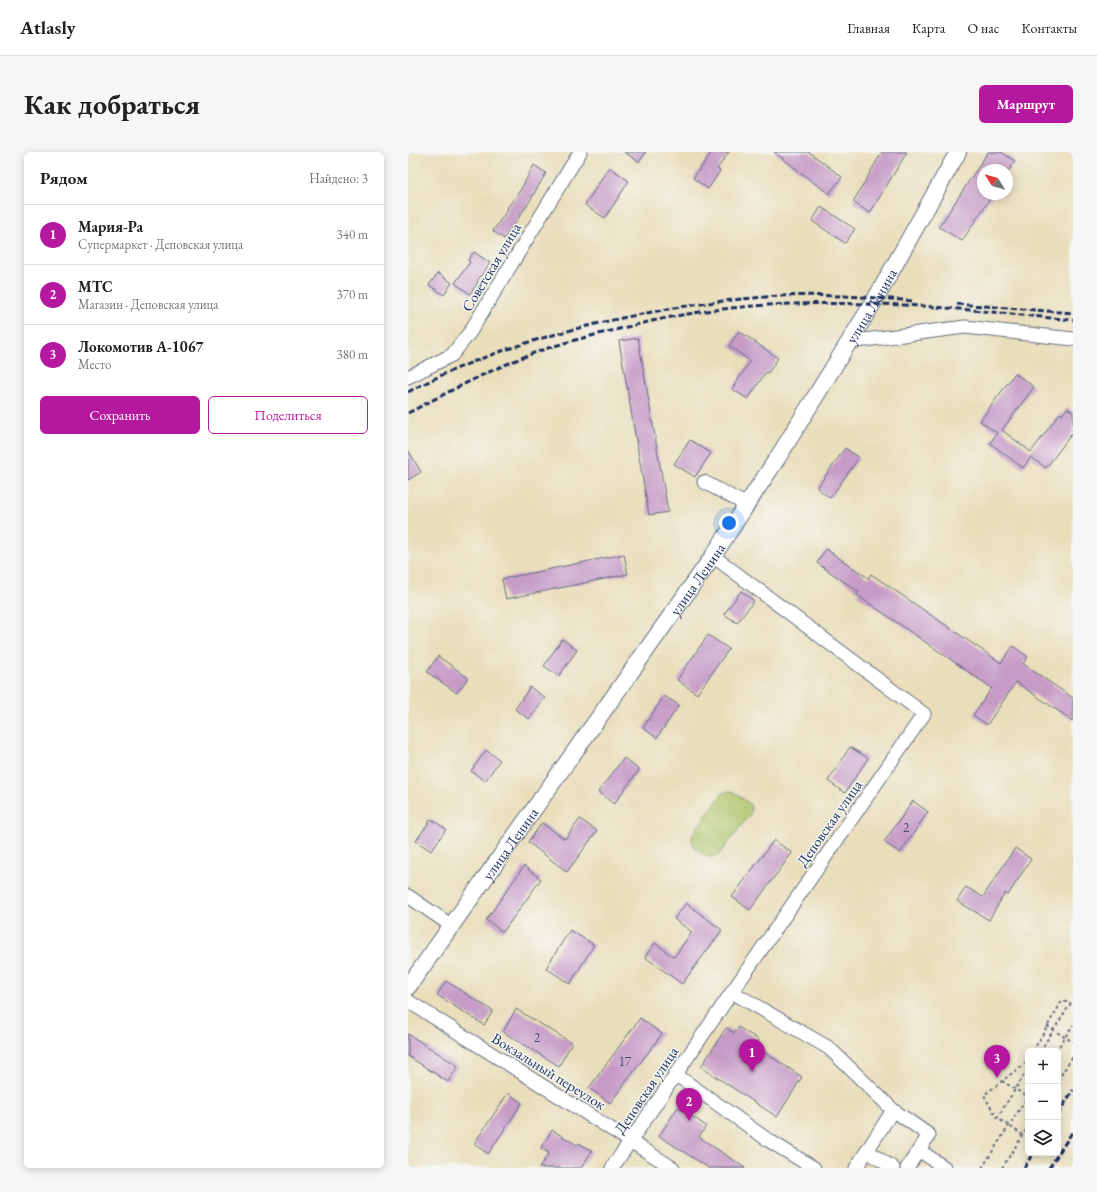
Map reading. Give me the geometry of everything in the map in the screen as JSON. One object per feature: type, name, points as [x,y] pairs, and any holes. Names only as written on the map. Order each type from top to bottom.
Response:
[{"type":"main road","name":"улица Ленина","points":[[408,987],[712,556],[780,454],[876,298],[958,152]]},
{"type":"street","name":"Советская улица","points":[[408,377],[452,355],[470,332],[578,153]]},
{"type":"street","points":[[849,342],[965,327],[1073,339]]},
{"type":"street","points":[[704,482],[746,505]]},
{"type":"street","name":"Деповская улица","points":[[612,1168],[675,1074],[924,714],[712,556]]},
{"type":"street","points":[[408,896],[452,926]]},
{"type":"street","points":[[732,992],[830,1048],[893,1110],[929,1135],[907,1168]]},
{"type":"street","name":"Вокзальный переулок","points":[[408,1001],[673,1168]]},
{"type":"street","points":[[675,1074],[768,1140],[814,1168]]},
{"type":"street","points":[[856,1168],[893,1110]]},
{"type":"street","points":[[919,1150],[945,1168]]},
{"type":"street","points":[[866,1151],[893,1168]]},
{"type":"path","points":[[1035,1048],[1062,1001],[1072,1004],[1042,1048]]},
{"type":"path","points":[[1058,1048],[1073,1025]]},
{"type":"path","points":[[1047,1026],[1073,1042]]},
{"type":"path","points":[[1061,1073],[1073,1056]]},
{"type":"path","points":[[1023,1135],[996,1118],[984,1095],[1025,1063]]},
{"type":"path","points":[[996,1118],[1025,1074]]},
{"type":"path","points":[[1002,1081],[1025,1095]]},
{"type":"path","points":[[982,1168],[1025,1102]]},
{"type":"path","points":[[1002,1168],[1025,1132]]},
{"type":"green space","points":[[732,791],[749,803],[751,806],[751,813],[719,855],[705,855],[693,845],[692,835],[722,794]]},
{"type":"building","points":[[624,152],[646,152],[639,162]]},
{"type":"building","points":[[712,152],[729,152],[717,169],[720,171],[708,189],[693,178]]},
{"type":"building","points":[[774,152],[809,152],[842,177],[829,194]]},
{"type":"building","points":[[882,152],[907,152],[870,213],[853,202]]},
{"type":"building","points":[[988,152],[1001,152],[1015,161],[1013,164],[980,164]]},
{"type":"building","points":[[534,165],[546,173],[528,204],[504,239],[493,231],[521,189]]},
{"type":"building","points":[[609,167],[629,181],[605,218],[585,205]]},
{"type":"building","points":[[977,169],[977,200],[989,200],[962,241],[939,227]]},
{"type":"building","points":[[821,207],[855,229],[845,243],[812,221]]},
{"type":"building","points":[[474,252],[490,263],[470,294],[455,283],[470,262],[468,260]]},
{"type":"building","points":[[438,273],[452,283],[444,295],[429,285]]},
{"type":"building","points":[[739,331],[778,358],[768,373],[766,372],[748,399],[732,389],[750,361],[729,346]]},
{"type":"building","points":[[638,338],[668,512],[649,515],[619,341]]},
{"type":"building","points":[[1015,373],[1034,387],[1002,430],[1031,452],[1060,413],[1062,415],[1067,408],[1073,412],[1073,432],[1046,468],[1031,457],[1023,468],[990,443],[997,433],[980,421]]},
{"type":"building","points":[[690,440],[711,453],[695,477],[674,464]]},
{"type":"building","points":[[845,448],[859,458],[830,498],[817,488]]},
{"type":"building","points":[[408,450],[421,472],[408,480]]},
{"type":"building","points":[[826,549],[868,578],[871,574],[1001,663],[1013,646],[1028,657],[1023,664],[1073,698],[1073,721],[1016,682],[987,725],[973,715],[992,688],[857,595],[859,592],[817,563]]},
{"type":"building","points":[[624,554],[628,574],[506,599],[502,579]]},
{"type":"building","points":[[741,591],[754,601],[737,623],[724,614]]},
{"type":"building","points":[[708,635],[729,649],[697,694],[677,680]]},
{"type":"building","points":[[562,639],[577,650],[559,676],[544,666]]},
{"type":"building","points":[[438,656],[468,678],[457,693],[427,672]]},
{"type":"building","points":[[530,687],[545,698],[529,719],[515,709]]},
{"type":"building","points":[[664,696],[679,705],[657,738],[643,728]]},
{"type":"building","points":[[850,747],[868,758],[845,793],[828,781]]},
{"type":"building","points":[[486,750],[500,760],[485,781],[471,771]]},
{"type":"building","points":[[624,758],[639,770],[614,804],[598,792]]},
{"type":"building","points":[[913,801],[928,812],[900,853],[884,842]]},
{"type":"building","points":[[431,819],[446,829],[431,851],[416,841]]},
{"type":"building","points":[[580,819],[597,831],[567,872],[528,842],[542,823],[565,839]]},
{"type":"building","points":[[774,840],[792,853],[750,910],[732,897]]},
{"type":"building","points":[[1015,848],[1031,859],[1008,895],[1005,893],[989,920],[957,901],[966,887],[983,897]]},
{"type":"building","points":[[524,866],[541,879],[503,932],[486,920]]},
{"type":"building","points":[[686,903],[722,930],[682,984],[645,957],[655,943],[674,957],[692,932],[674,919]]},
{"type":"building","points":[[570,930],[594,945],[570,984],[546,968]]},
{"type":"building","points":[[446,981],[493,1011],[484,1025],[437,995]]},
{"type":"building","points":[[516,1009],[572,1043],[559,1066],[503,1032]]},
{"type":"building","points":[[640,1018],[662,1034],[610,1103],[589,1088]]},
{"type":"building","points":[[738,1027],[759,1040],[755,1046],[802,1077],[777,1117],[701,1067],[726,1028],[734,1033]]},
{"type":"building","points":[[408,1034],[458,1066],[448,1082],[408,1056]]},
{"type":"building","points":[[508,1093],[522,1103],[488,1154],[474,1144]]},
{"type":"building","points":[[678,1107],[706,1126],[699,1137],[745,1168],[709,1168],[659,1136]]},
{"type":"building","points":[[552,1130],[577,1145],[579,1143],[592,1151],[581,1168],[539,1168],[549,1153],[541,1148]]},
{"type":"railway","points":[[408,392],[433,379],[486,357],[539,339],[594,324],[661,310],[720,301],[780,296],[847,296],[913,301]]},
{"type":"railway","points":[[408,413],[491,371],[542,350],[641,323],[709,311],[741,307],[778,305],[871,304],[947,308],[1073,320]]},
{"type":"railway","points":[[957,304],[1073,313]]},
{"type":"railway","points":[[1061,1109],[1073,1090]]},
{"type":"railway","points":[[1049,1168],[1073,1131]]},
{"type":"railway","points":[[1024,1168],[1031,1156]]},
{"type":"place","name":"Мария-Ра","points":[[752,1072]]},
{"type":"place","name":"Локомотив А-1067","points":[[997,1078]]},
{"type":"place","name":"МТС","points":[[689,1121]]}]
